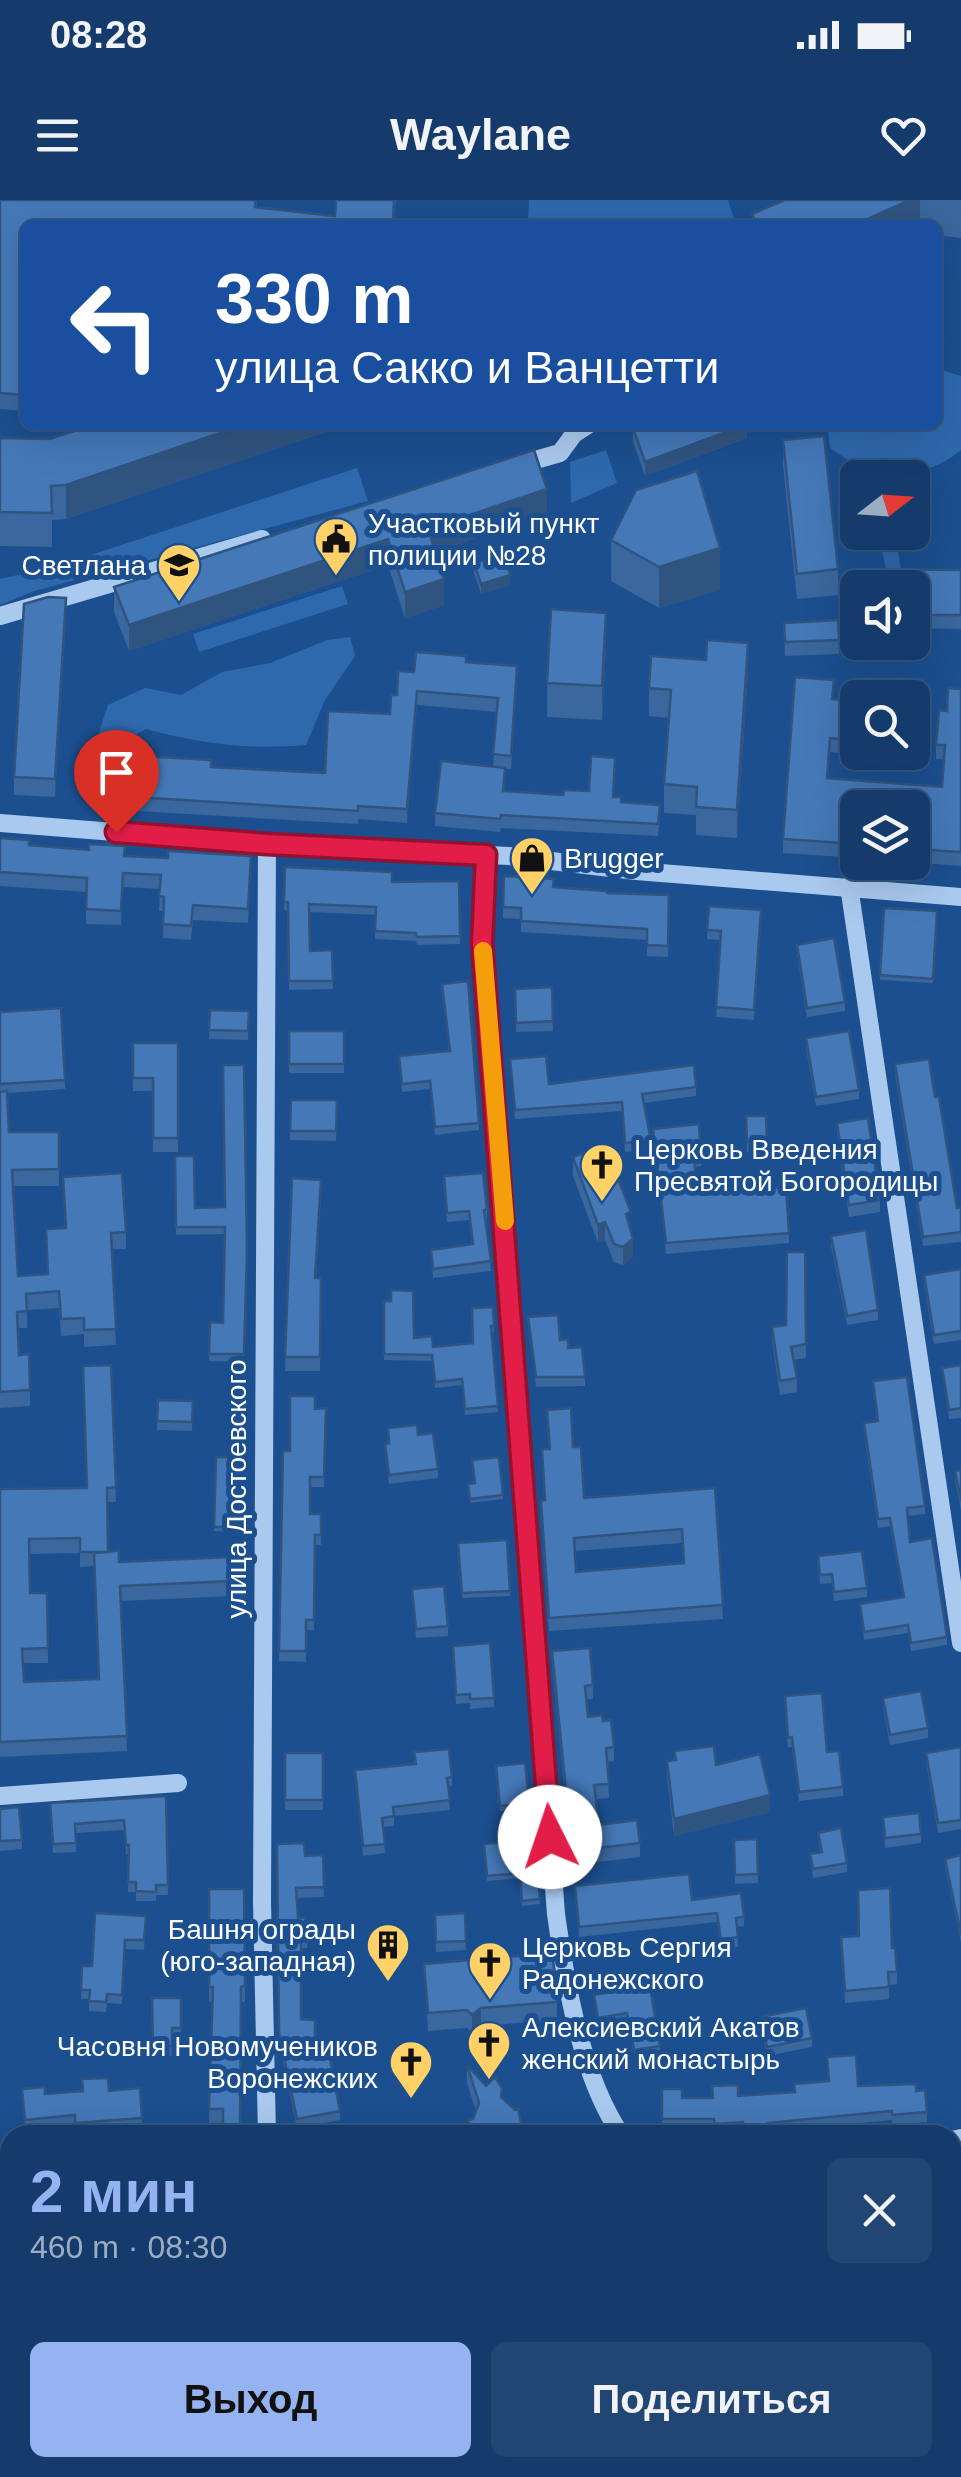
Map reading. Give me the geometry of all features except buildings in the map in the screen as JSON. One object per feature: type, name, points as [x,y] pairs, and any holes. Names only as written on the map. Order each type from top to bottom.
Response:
[{"type":"street","points":[[507,468],[560,453],[580,430]]},
{"type":"street","points":[[0,616],[274,536]]},
{"type":"street","points":[[0,823],[267,844],[486,855],[961,897]]},
{"type":"street","name":"улица Достоевского","points":[[267,844],[262,1902],[267,2125]]},
{"type":"street","points":[[486,855],[482,943],[556,1914],[573,2008],[604,2110],[615,2125]]},
{"type":"street","points":[[849,886],[961,1643]]},
{"type":"street","points":[[0,1796],[178,1782]]},
{"type":"shaded area","points":[[529,200],[728,200],[734,220],[528,220]]},
{"type":"shaded area","points":[[942,370],[961,376],[961,450],[930,467],[930,460],[848,460],[830,448],[828,430],[942,430]]},
{"type":"shaded area","points":[[606,450],[617,483],[571,503],[570,462]]},
{"type":"shaded area","points":[[357,468],[368,501],[34,591],[0,605],[0,579],[57,566]]},
{"type":"shaded area","points":[[882,550],[898,550],[901,570],[886,570]]},
{"type":"shaded area","points":[[342,586],[348,604],[199,652],[193,634]]},
{"type":"shaded area","points":[[350,637],[355,656],[325,700],[306,745],[225,744],[146,729],[114,746],[99,732],[108,705],[145,688],[181,695],[222,672],[270,663],[327,640]]},
{"type":"slow traffic","points":[[483,951],[505,1221]]},
{"type":"place","name":"Участковый пункт полиции №28","points":[[336,577]]},
{"type":"place","name":"Светлана","points":[[179,603]]},
{"type":"place","name":"Brugger","points":[[532,896]]},
{"type":"place","name":"Церковь Введения Пресвятой Богородицы","points":[[602,1203]]},
{"type":"place","name":"Башня ограды (юго-западная)","points":[[388,1983]]},
{"type":"place","name":"Церковь Сергия Радонежского","points":[[490,2001]]},
{"type":"place","name":"Алексиевский Акатов женский монастырь","points":[[489,2081]]},
{"type":"place","name":"Часовня Новомучеников Воронежских","points":[[411,2100]]},
{"type":"route","points":[[116,832],[486,855],[482,943],[550,1837]]}]
